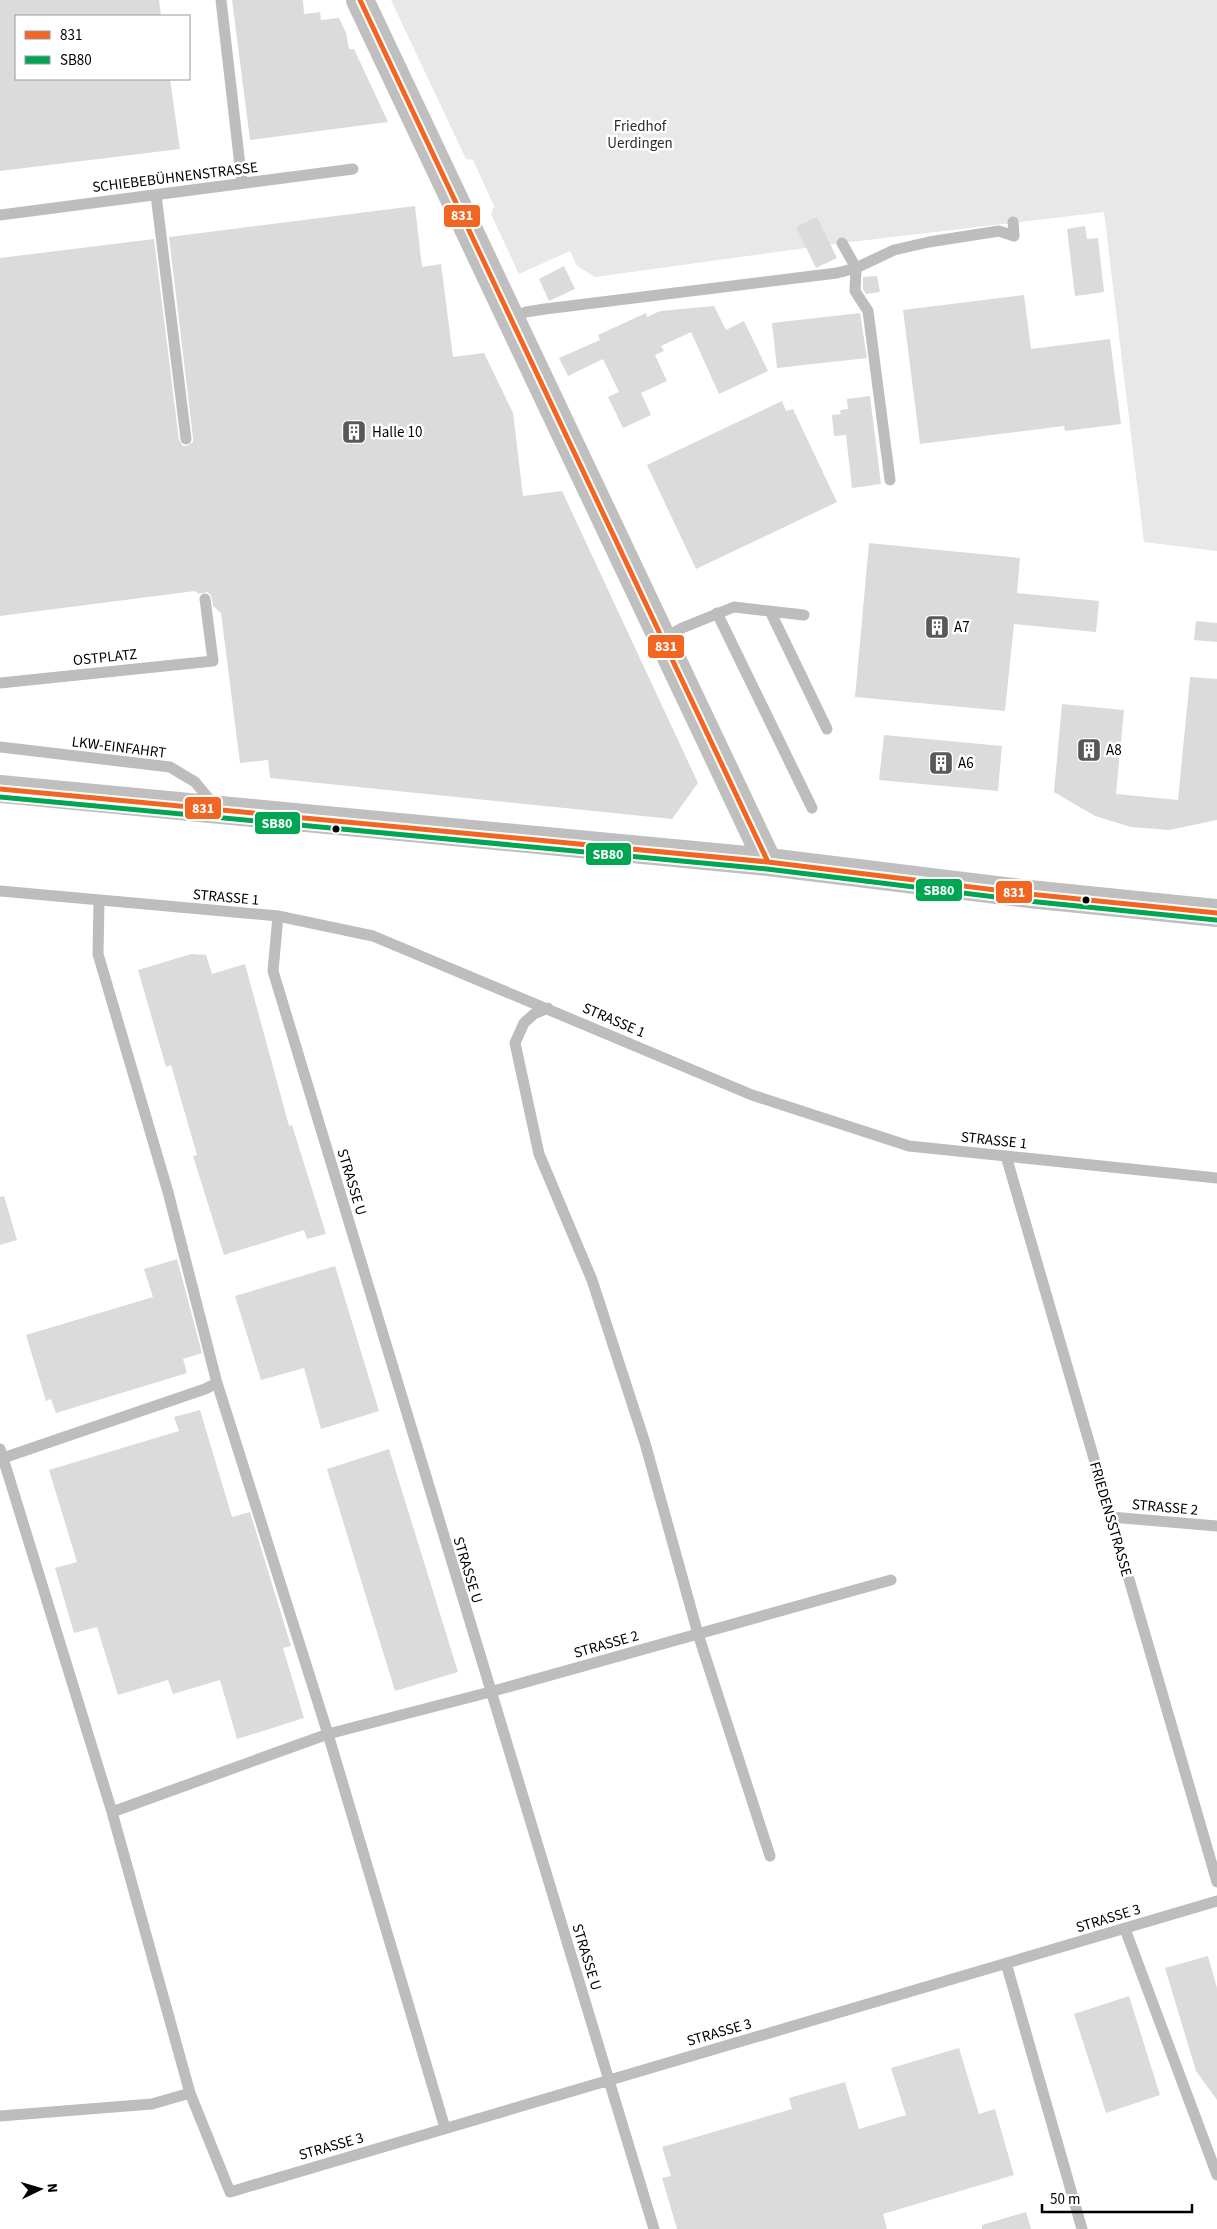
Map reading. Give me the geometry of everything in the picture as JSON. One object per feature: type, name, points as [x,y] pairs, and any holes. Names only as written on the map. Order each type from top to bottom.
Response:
[{"type":"main road","points":[[360,0],[768,862]]},
{"type":"main road","points":[[0,789],[768,862],[1029,894],[1217,913]]},
{"type":"lane","points":[[220,0],[242,183]]},
{"type":"lane","name":"SCHIEBEBÜHNENSTRASSE","points":[[0,215],[353,169]]},
{"type":"lane","points":[[156,194],[186,439]]},
{"type":"lane","points":[[511,319],[526,312],[545,309],[837,273],[856,268],[894,250],[929,242],[999,231],[1014,236],[1013,222]]},
{"type":"lane","points":[[842,243],[856,268],[855,291],[868,312],[890,480]]},
{"type":"lane","name":"OSTPLATZ","points":[[0,683],[213,661],[205,599]]},
{"type":"lane","points":[[663,639],[734,606],[804,615]]},
{"type":"lane","points":[[770,611],[827,729]]},
{"type":"lane","points":[[717,613],[812,808]]},
{"type":"lane","name":"LKW-EINFAHRT","points":[[0,747],[170,767],[194,782],[218,810]]},
{"type":"lane","name":"STRASSE 1","points":[[0,891],[99,902],[278,916],[373,936],[752,1095],[909,1146],[1217,1178]]},
{"type":"lane","points":[[99,902],[98,954],[168,1192],[217,1383],[328,1734],[445,2128]]},
{"type":"lane","name":"STRASSE U","points":[[278,916],[273,972],[654,2229]]},
{"type":"lane","points":[[548,1008],[534,1014],[524,1023],[515,1043],[539,1154],[592,1280],[644,1443],[698,1634],[770,1856]]},
{"type":"lane","name":"FRIEDENSSTRASSE","points":[[1006,1156],[1217,1882]]},
{"type":"lane","points":[[0,2116],[152,2104],[190,2093],[112,1812],[1,1456],[205,1389],[217,1383]]},
{"type":"lane","name":"STRASSE 2","points":[[1111,1517],[1217,1526]]},
{"type":"lane","name":"STRASSE 2","points":[[112,1812],[328,1734],[490,1692],[891,1580]]},
{"type":"lane","name":"STRASSE 3","points":[[190,2093],[230,2192],[1217,1901]]},
{"type":"lane","points":[[1125,1929],[1217,2175]]},
{"type":"lane","points":[[1006,1963],[1082,2229]]},
{"type":"green space","name":"Friedhof Uerdingen","points":[[391,0],[1217,0],[1217,551],[1144,542],[1104,212],[842,243],[595,277],[577,266],[570,251],[519,274],[491,214],[494,206],[473,160],[466,159]]},
{"type":"building","points":[[0,0],[159,0],[161,15],[15,15],[15,80],[170,80],[180,149],[0,171]]},
{"type":"building","points":[[232,0],[303,0],[304,14],[320,12],[321,20],[339,18],[346,33],[349,49],[354,49],[388,122],[250,140]]},
{"type":"building","points":[[415,206],[422,267],[441,264],[453,357],[484,353],[513,413],[523,496],[562,491],[698,783],[672,819],[270,778],[268,760],[240,763],[221,613],[213,606],[211,595],[207,592],[199,594],[195,591],[0,616],[0,258],[154,239],[179,440],[183,446],[187,446],[193,442],[193,438],[169,237]]},
{"type":"building","points":[[817,217],[837,258],[816,268],[796,227]]},
{"type":"building","points":[[1085,226],[1087,239],[1098,238],[1104,292],[1075,296],[1067,229]]},
{"type":"building","points":[[564,266],[575,289],[549,301],[539,279]]},
{"type":"building","points":[[877,276],[880,292],[866,294],[863,289],[863,277]]},
{"type":"building","points":[[1024,295],[1031,349],[1110,339],[1121,424],[1065,431],[1064,426],[920,444],[903,310]]},
{"type":"building","points":[[714,306],[726,330],[744,321],[768,371],[719,394],[691,332],[661,346],[664,351],[655,355],[667,381],[641,393],[651,415],[623,428],[608,397],[619,392],[603,359],[568,376],[559,358],[600,340],[598,335],[646,313],[647,317],[660,311]]},
{"type":"building","points":[[860,313],[867,358],[777,368],[772,323]]},
{"type":"building","points":[[870,396],[881,484],[852,488],[846,435],[834,436],[832,415],[841,414],[840,410],[848,409],[847,399]]},
{"type":"building","points":[[782,401],[786,411],[793,409],[837,502],[696,569],[647,465]]},
{"type":"building","name":"A7","points":[[869,543],[1020,558],[1017,593],[1099,601],[1096,632],[1014,624],[1005,711],[855,697]]},
{"type":"building","points":[[1196,621],[1217,623],[1217,642],[1194,640]]},
{"type":"building","name":"A8","points":[[1190,677],[1217,679],[1217,820],[1169,830],[1131,827],[1095,816],[1054,792],[1062,704],[1124,710],[1116,794],[1178,800]]},
{"type":"building","name":"A6","points":[[884,735],[1002,746],[998,791],[879,780]]},
{"type":"building","points":[[191,954],[206,955],[212,974],[245,964],[289,1126],[292,1125],[326,1234],[307,1239],[304,1230],[224,1255],[193,1156],[197,1155],[171,1065],[166,1067],[138,970]]},
{"type":"building","points":[[4,1196],[17,1240],[0,1245],[0,1197]]},
{"type":"building","points":[[177,1259],[202,1353],[183,1359],[187,1373],[56,1413],[51,1399],[46,1401],[26,1335],[153,1297],[144,1269]]},
{"type":"building","points":[[335,1266],[379,1411],[321,1429],[304,1368],[261,1380],[235,1296]]},
{"type":"building","points":[[200,1410],[232,1517],[250,1512],[291,1646],[283,1648],[304,1718],[237,1739],[220,1680],[173,1694],[168,1680],[118,1695],[97,1627],[74,1633],[55,1568],[77,1562],[49,1470],[179,1431],[174,1417]]},
{"type":"building","points":[[389,1449],[458,1672],[395,1691],[327,1469]]},
{"type":"building","points":[[1208,1956],[1217,1988],[1217,2100],[1196,2071],[1165,1968]]},
{"type":"building","points":[[1129,1996],[1160,2095],[1106,2113],[1074,2014]]},
{"type":"building","points":[[959,2048],[979,2114],[995,2109],[1014,2175],[883,2214],[887,2229],[677,2229],[662,2178],[671,2176],[662,2147],[792,2109],[789,2098],[845,2082],[859,2129],[906,2115],[891,2068]]},
{"type":"building","points":[[1026,2212],[1031,2229],[982,2229],[982,2225]]},
{"type":"transit line","name":"831","points":[[360,0],[768,862]]},
{"type":"transit line","name":"831","points":[[0,789],[768,862],[1029,894],[1217,913]]},
{"type":"transit line","name":"SB80","points":[[0,797],[767,869],[1028,901],[1216,920]]},
{"type":"place","name":"Halle 10","points":[[354,432]]},
{"type":"place","name":"A7","points":[[937,627]]},
{"type":"place","name":"A8","points":[[1089,750]]},
{"type":"place","name":"A6","points":[[941,763]]}]
